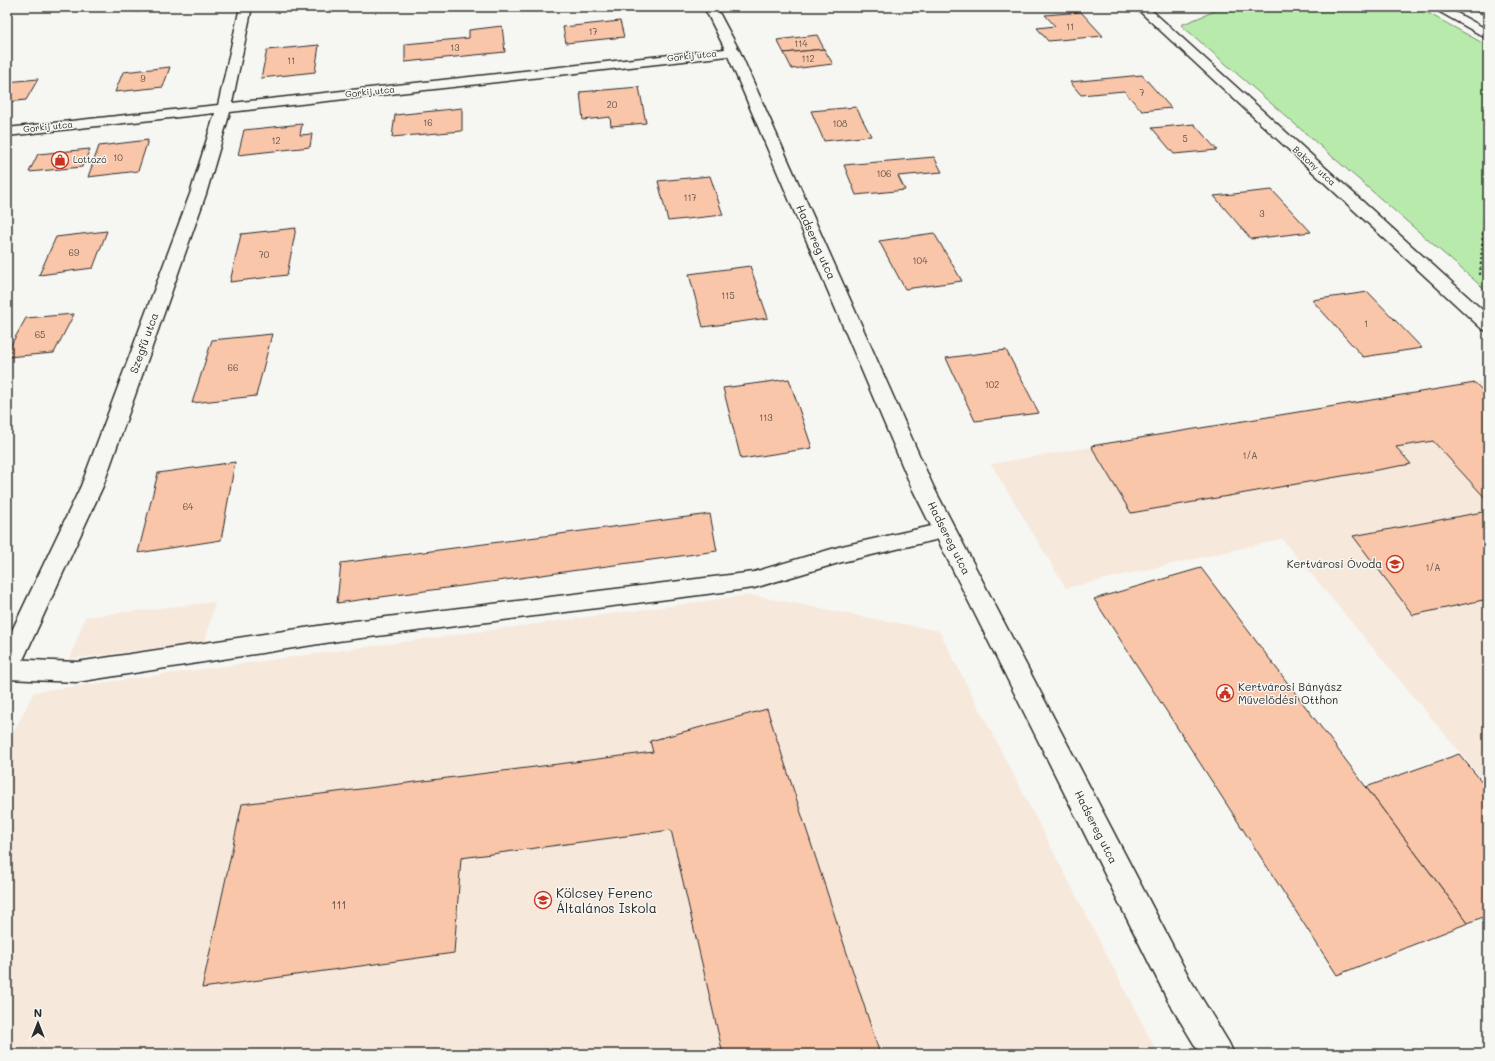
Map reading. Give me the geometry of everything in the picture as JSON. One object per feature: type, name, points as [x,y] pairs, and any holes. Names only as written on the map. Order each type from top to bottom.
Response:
[{"type":"street","name":"Szegfű utca","points":[[7,668],[92,486],[198,194],[224,108],[246,7]]},
{"type":"street","name":"Hadsereg utca","points":[[710,7],[733,52],[922,486],[1179,990],[1218,1054]]},
{"type":"street","name":"Bakony utca","points":[[1141,7],[1488,325]]},
{"type":"street","points":[[1437,7],[1488,35]]},
{"type":"street","name":"Gorkij utca","points":[[7,132],[733,52]]},
{"type":"lane","points":[[7,668],[78,672],[338,632],[754,580],[842,554],[945,531]]},
{"type":"path","points":[[1477,315],[1484,218],[1488,208]]},
{"type":"shaded area","name":"Kertvárosi Óvoda","points":[[1488,380],[1488,786],[1282,539],[1066,588],[991,464]]},
{"type":"shaded area","name":"Kölcsey Ferenc Általános Iskola","points":[[750,595],[939,631],[1158,1054],[7,1054],[7,745],[34,692]]},
{"type":"shaded area","points":[[215,602],[205,642],[70,659],[85,617]]},
{"type":"green space","points":[[1225,7],[1417,7],[1488,46],[1488,292],[1181,25]]},
{"type":"building","points":[[137,7],[179,7],[136,12]]},
{"type":"building","points":[[1488,7],[1488,17],[1469,8]]},
{"type":"building","points":[[1081,12],[1103,36],[1048,41],[1037,28],[1055,26],[1045,15]]},
{"type":"building","points":[[620,21],[624,37],[566,43],[563,27]]},
{"type":"building","points":[[502,26],[505,52],[405,62],[405,44],[469,38],[469,30]]},
{"type":"building","points":[[817,35],[824,49],[784,53],[777,40]]},
{"type":"building","points":[[319,45],[315,72],[261,78],[267,50]]},
{"type":"building","points":[[824,49],[833,64],[792,69],[784,53]]},
{"type":"building","points":[[170,67],[163,87],[115,92],[123,72]]},
{"type":"building","points":[[1142,75],[1171,108],[1142,111],[1124,91],[1081,95],[1070,82]]},
{"type":"building","points":[[38,79],[26,100],[7,102],[7,82]]},
{"type":"building","points":[[639,87],[646,123],[611,126],[610,117],[583,120],[580,92]]},
{"type":"building","points":[[856,107],[871,136],[824,141],[811,111]]},
{"type":"building","points":[[462,108],[462,131],[392,137],[395,115]]},
{"type":"building","points":[[302,124],[300,135],[312,134],[310,147],[238,155],[244,130]]},
{"type":"building","points":[[1194,124],[1217,150],[1174,154],[1152,128]]},
{"type":"building","points":[[148,140],[138,171],[88,177],[99,146]]},
{"type":"building","name":"Lottozó","points":[[90,149],[82,167],[29,172],[38,154]]},
{"type":"building","points":[[934,157],[942,172],[898,176],[905,190],[856,195],[844,165]]},
{"type":"building","points":[[710,176],[723,215],[668,221],[658,181]]},
{"type":"building","points":[[1272,190],[1311,232],[1251,239],[1214,196]]},
{"type":"building","points":[[296,228],[287,275],[230,282],[241,234]]},
{"type":"building","points":[[107,231],[93,268],[39,275],[56,237]]},
{"type":"building","points":[[934,233],[962,281],[905,289],[879,241]]},
{"type":"building","points":[[750,266],[768,318],[703,327],[689,274]]},
{"type":"building","points":[[1368,292],[1422,348],[1363,357],[1312,300]]},
{"type":"building","points":[[74,314],[54,353],[7,357],[7,352],[26,318]]},
{"type":"building","points":[[272,334],[256,396],[192,403],[212,340]]},
{"type":"building","points":[[1006,350],[1039,413],[975,421],[946,358]]},
{"type":"building","points":[[789,379],[812,448],[741,459],[723,388]]},
{"type":"building","points":[[1475,383],[1488,396],[1488,501],[1433,441],[1396,447],[1411,464],[1131,513],[1091,446]]},
{"type":"building","points":[[235,462],[221,540],[138,553],[158,473]]},
{"type":"building","points":[[1488,511],[1488,599],[1413,615],[1353,536]]},
{"type":"building","points":[[710,514],[717,551],[337,603],[341,563]]},
{"type":"building","name":"Kertvárosi Bányász Művelődési Otthon","points":[[1201,568],[1468,923],[1337,975],[1094,599]]},
{"type":"building","points":[[767,709],[880,1054],[723,1054],[671,830],[461,858],[454,953],[202,988],[242,804],[653,752],[650,741]]},
{"type":"building","points":[[1459,754],[1488,789],[1488,915],[1468,923],[1366,787]]},
{"type":"place","name":"Lottozó","points":[[60,160]]},
{"type":"place","name":"Kertvárosi Óvoda","points":[[1395,564]]},
{"type":"place","name":"Kertvárosi Bányász Művelődési Otthon","points":[[1225,693]]},
{"type":"place","name":"Kölcsey Ferenc Általános Iskola","points":[[543,900]]}]
